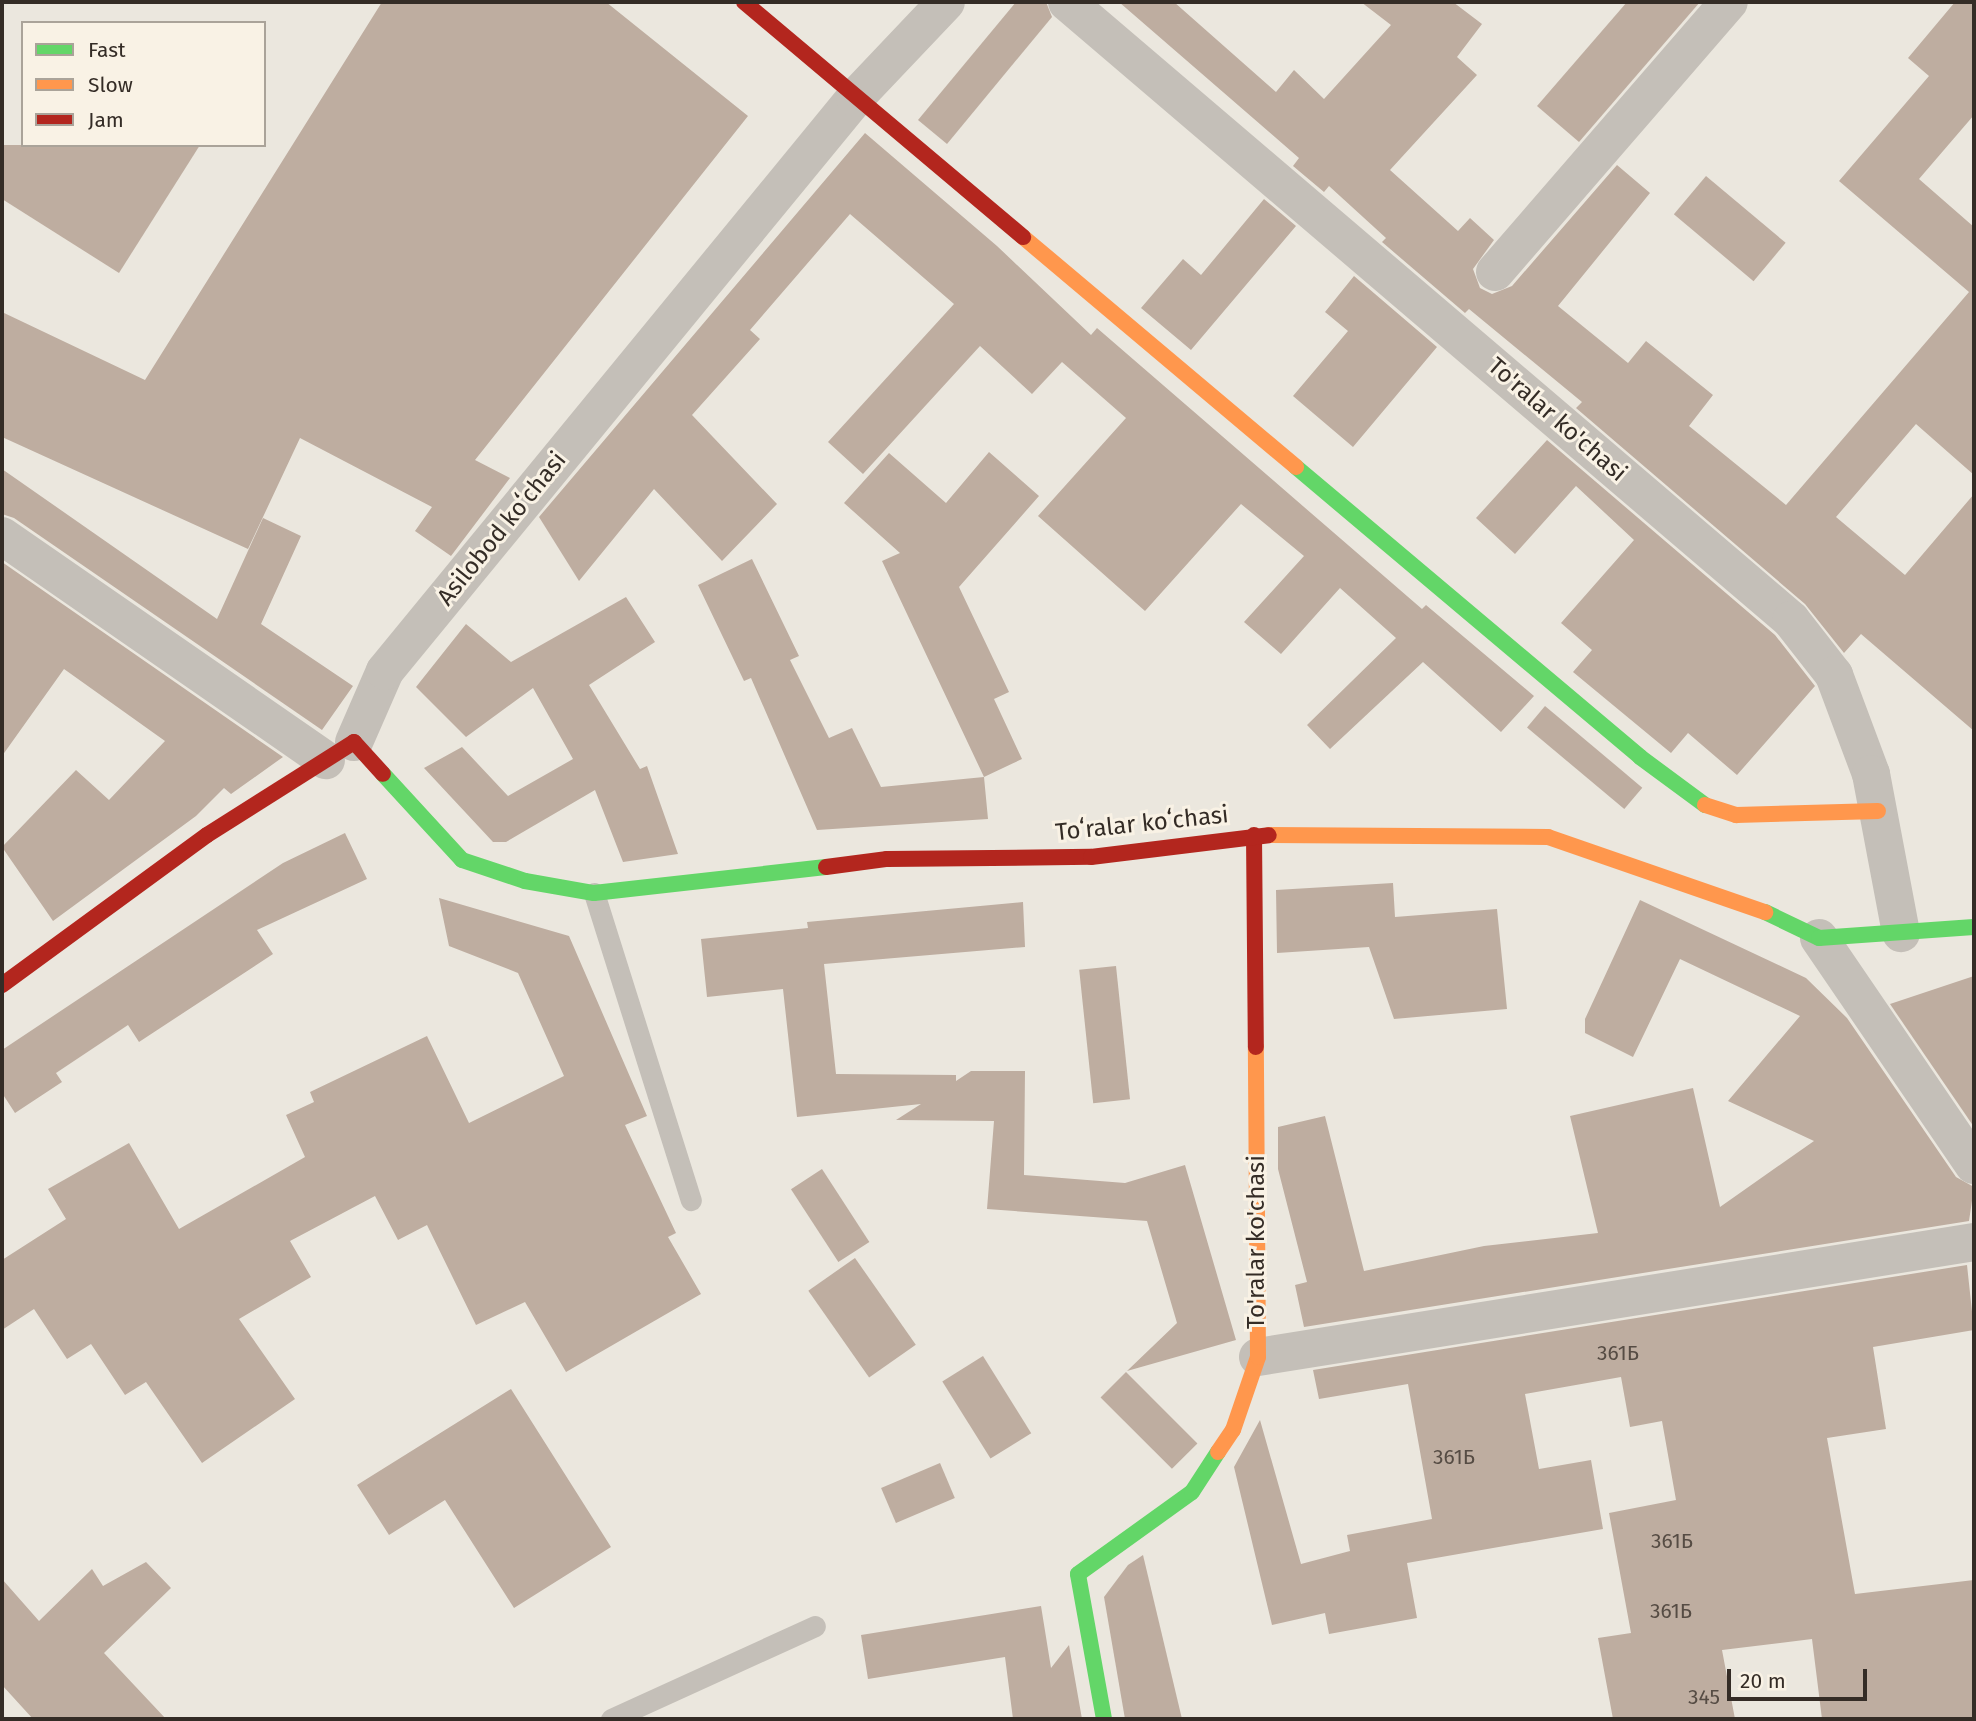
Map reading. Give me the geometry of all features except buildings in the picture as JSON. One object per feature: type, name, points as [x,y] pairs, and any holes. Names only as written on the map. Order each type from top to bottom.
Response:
[{"type":"street","points":[[744,2],[1640,757],[1712,810],[1737,815],[1878,811]]},
{"type":"street","name":"Asilobod koʻchasi","points":[[340,751],[385,671],[855,98],[946,2]]},
{"type":"street","name":"To'ralar ko'chasi","points":[[1067,2],[1791,620],[1834,675],[1871,774],[1901,933]]},
{"type":"street","points":[[1496,272],[1729,2]]},
{"type":"street","points":[[2,536],[340,751],[207,835],[2,985]]},
{"type":"street","name":"Toʻralar koʻchasi","points":[[340,751],[461,860],[525,881],[594,892],[728,881],[887,859],[1091,857],[1254,835],[1548,837],[1746,903],[1819,938],[1974,927]]},
{"type":"street","name":"To'ralar ko'chasi","points":[[1104,1719],[1078,1574],[1192,1492],[1233,1430],[1258,1357],[1254,835]]},
{"type":"street","points":[[1819,938],[1974,1165]]},
{"type":"street","points":[[1258,1357],[1974,1242]]},
{"type":"lane","points":[[594,892],[691,1200]]},
{"type":"lane","points":[[611,1719],[815,1626]]},
{"type":"traffic: fast","points":[[1296,467],[1640,757],[1705,805]]},
{"type":"traffic: fast","points":[[383,774],[462,860],[525,881],[594,893],[826,867]]},
{"type":"traffic: fast","points":[[1765,912],[1819,938],[1974,927]]},
{"type":"traffic: fast","points":[[1104,1719],[1078,1574],[1192,1492],[1218,1452]]},
{"type":"traffic: slow","points":[[1023,237],[1296,467]]},
{"type":"traffic: slow","points":[[1705,805],[1736,815],[1878,811]]},
{"type":"traffic: slow","points":[[1269,835],[1548,837],[1765,912]]},
{"type":"traffic: slow","points":[[1218,1452],[1233,1430],[1258,1357],[1256,1047]]},
{"type":"traffic: jam","points":[[744,2],[1023,237]]},
{"type":"traffic: jam","points":[[2,985],[207,835],[354,742],[383,774]]},
{"type":"traffic: jam","points":[[1254,835],[1256,1047]]},
{"type":"traffic: jam","points":[[826,867],[887,859],[1091,857],[1269,835]]}]
